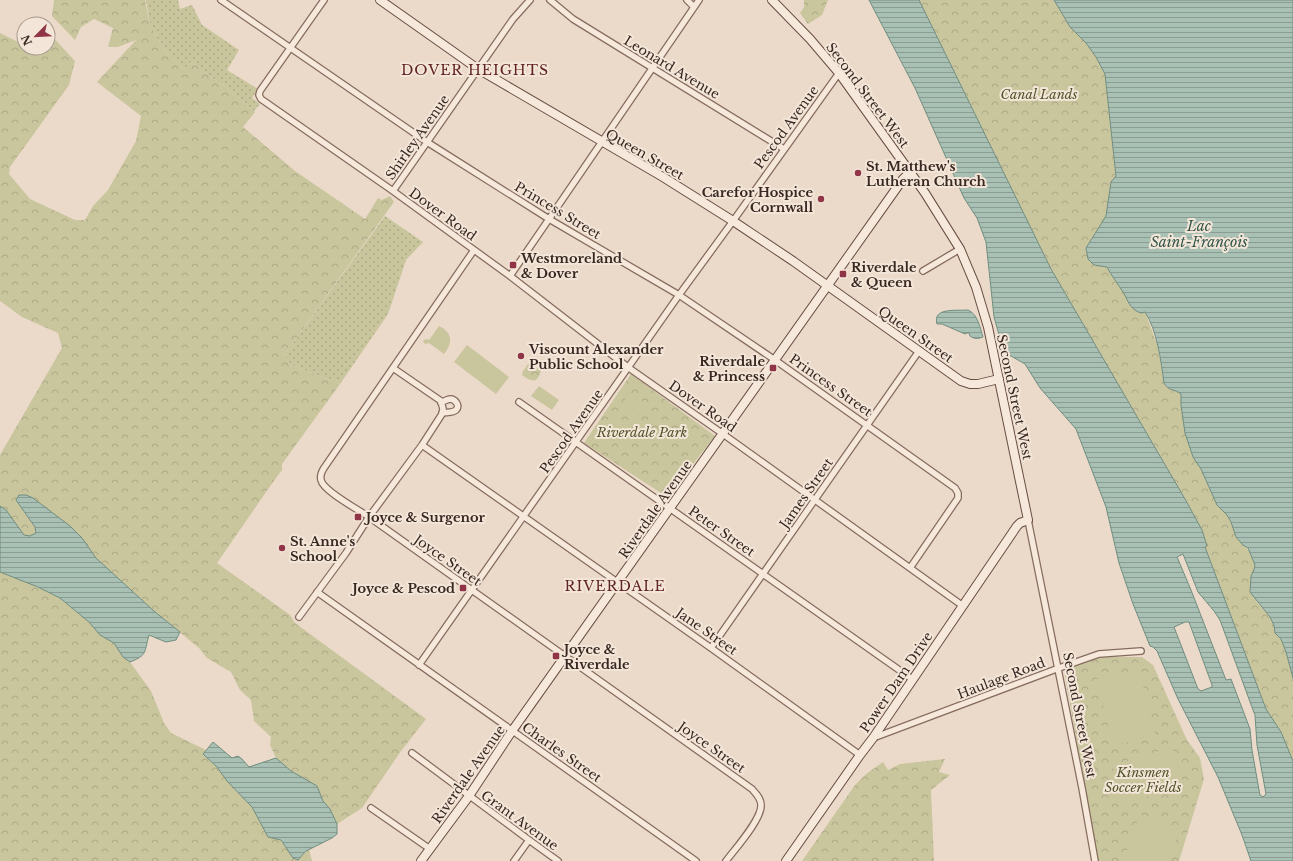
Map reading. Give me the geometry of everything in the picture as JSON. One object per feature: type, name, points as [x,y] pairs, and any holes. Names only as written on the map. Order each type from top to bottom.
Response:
[{"type":"street","name":"Princess Street","points":[[221,0],[427,142],[549,219],[679,295],[867,424],[955,488],[959,496],[910,568]]},
{"type":"street","points":[[290,48],[324,0]]},
{"type":"street","name":"Queen Street","points":[[380,0],[478,69],[664,178],[733,221],[793,261],[918,352],[965,383],[978,384],[999,379]]},
{"type":"street","name":"Shirley Avenue","points":[[393,191],[513,19],[530,0]]},
{"type":"street","name":"Leonard Avenue","points":[[550,0],[573,19],[784,148]]},
{"type":"street","points":[[687,0],[694,7]]},
{"type":"street","points":[[510,276],[699,0]]},
{"type":"street","name":"Second Street West","points":[[772,0],[810,39],[839,73],[936,210],[960,249],[972,278],[988,327],[999,379],[1059,668],[1095,861]]},
{"type":"street","name":"Dover Road","points":[[290,48],[260,91],[259,95],[261,99],[393,191],[510,276],[629,368],[963,606]]},
{"type":"street","name":"Pescod Avenue","points":[[419,665],[679,295],[839,73]]},
{"type":"street","name":"Riverdale Avenue","points":[[421,861],[469,796],[512,731],[827,286],[903,179],[910,172]]},
{"type":"street","points":[[923,271],[960,249]]},
{"type":"street","name":"Joyce Street","points":[[474,250],[324,468],[321,481],[325,487],[338,497],[369,517],[752,789],[759,797],[762,804],[760,813],[726,861]]},
{"type":"street","name":"James Street","points":[[711,648],[918,352]]},
{"type":"street","points":[[299,617],[346,552],[369,517],[422,445],[442,413],[443,409],[441,401],[393,368]]},
{"type":"street","points":[[441,403],[452,399],[455,400],[457,407],[456,410],[442,413]]},
{"type":"street","name":"Peter Street","points":[[519,402],[912,679]]},
{"type":"street","name":"Jane Street","points":[[422,445],[525,516],[860,755]]},
{"type":"street","name":"Power Dam Drive","points":[[786,861],[873,738],[1017,526],[1028,520]]},
{"type":"street","name":"Charles Street","points":[[317,592],[696,861]]},
{"type":"street","name":"Haulage Road","points":[[873,738],[1099,654],[1141,650]]},
{"type":"street","name":"Grant Avenue","points":[[412,753],[558,861]]},
{"type":"street","points":[[371,808],[430,849]]},
{"type":"street","points":[[514,861],[529,840]]},
{"type":"green space","points":[[54,0],[145,0],[150,25],[168,55],[184,70],[191,62],[231,91],[255,112],[243,127],[295,171],[365,219],[378,198],[382,200],[390,196],[394,202],[284,355],[291,365],[340,384],[282,464],[282,470],[217,563],[290,615],[295,623],[426,719],[401,751],[362,808],[337,824],[330,809],[323,801],[317,786],[291,771],[276,758],[270,745],[271,737],[254,721],[251,700],[240,690],[231,672],[207,658],[199,648],[155,612],[96,558],[82,538],[70,526],[16,500],[35,527],[36,533],[30,536],[24,535],[6,510],[0,506],[0,455],[62,348],[58,333],[22,317],[0,301],[0,33],[16,41],[16,56],[56,56],[56,41],[75,61],[69,85],[10,167],[9,174],[30,199],[75,220],[85,220],[93,206],[108,190],[136,141],[141,116],[97,82],[136,40],[118,47],[108,47],[113,28],[94,19],[81,27],[75,40],[56,20],[56,16],[52,16]]},
{"type":"green space","points":[[146,0],[178,0],[180,9],[192,5],[202,25],[239,50],[227,70],[258,89],[252,98],[260,104],[254,111],[231,91],[191,62],[184,70],[168,55],[150,25]]},
{"type":"green space","points":[[804,0],[828,0],[822,15],[808,24],[800,13],[804,7]]},
{"type":"green space","name":"Canal Lands","points":[[919,0],[1054,0],[1070,27],[1086,43],[1096,57],[1105,74],[1116,176],[1111,182],[1106,216],[1086,248],[1088,259],[1094,265],[1107,267],[1122,289],[1129,304],[1145,312],[1158,347],[1164,383],[1170,389],[1181,394],[1182,413],[1193,457],[1201,469],[1217,505],[1227,515],[1231,522],[1236,537],[1250,552],[1255,565],[1251,576],[1257,602],[1270,617],[1274,625],[1275,633],[1281,639],[1293,678],[1293,761],[1281,732],[1266,709],[1205,547],[1207,546],[1202,530],[1051,269]]},
{"type":"green space","points":[[385,216],[423,242],[406,260],[388,314],[340,384],[291,365],[284,355]]},
{"type":"green space","points":[[439,326],[447,332],[450,338],[449,346],[444,354],[429,343],[426,344],[423,341],[426,339],[429,340]]},
{"type":"green space","points":[[467,345],[509,377],[496,394],[454,362]]},
{"type":"green space","points":[[530,362],[541,371],[536,380],[531,380],[522,375],[523,371]]},
{"type":"green space","name":"Riverdale Park","points":[[631,374],[715,436],[667,497],[584,443]]},
{"type":"green space","points":[[539,386],[559,400],[552,410],[531,396]]},
{"type":"green space","points":[[630,392],[637,397],[626,413],[619,408]]},
{"type":"green space","points":[[640,399],[647,405],[636,420],[628,415]]},
{"type":"green space","points":[[608,419],[625,432],[618,441],[601,428]]},
{"type":"green space","points":[[0,572],[38,587],[60,598],[89,622],[100,635],[114,643],[123,657],[130,662],[151,691],[164,723],[171,733],[206,750],[203,754],[217,767],[227,781],[252,807],[268,837],[281,840],[293,858],[298,860],[309,849],[312,861],[0,861]]},
{"type":"green space","name":"Kinsmen Soccer Fields","points":[[1102,657],[1142,657],[1153,665],[1187,740],[1200,758],[1204,779],[1179,861],[1098,861],[1065,676],[1066,671],[1070,668]]},
{"type":"green space","points":[[1139,669],[1155,735],[1113,746],[1097,679]]},
{"type":"green space","points":[[1172,747],[1184,784],[1123,804],[1112,766]]},
{"type":"green space","points":[[945,759],[939,772],[950,775],[931,790],[934,861],[802,861],[855,785],[866,774],[883,762],[888,770],[900,764]]},
{"type":"green space","points":[[1140,815],[1180,830],[1169,861],[1123,861]]},
{"type":"water","points":[[869,0],[919,0],[1051,269],[1202,530],[1207,546],[1205,547],[1266,709],[1281,732],[1293,761],[1293,861],[1251,861],[1218,777],[1178,699],[1157,651],[1150,646],[1133,604],[1119,563],[1106,507],[1076,429],[1040,388],[1025,364],[1004,352],[994,317],[986,242],[977,218],[964,198],[915,88]],"holes":[[[1183,554],[1198,592],[1220,620],[1255,715],[1257,745],[1266,794],[1263,797],[1260,795],[1259,790],[1250,729],[1231,679],[1226,680],[1177,557]],[[1185,622],[1189,622],[1212,685],[1212,687],[1201,691],[1198,689],[1174,627]]]},
{"type":"water","name":"Lac Saint-François","points":[[1054,0],[1293,0],[1293,678],[1286,652],[1281,639],[1275,633],[1274,625],[1270,617],[1250,592],[1251,576],[1255,565],[1248,548],[1236,537],[1231,522],[1227,515],[1217,505],[1201,469],[1193,457],[1185,433],[1181,394],[1170,389],[1164,383],[1158,346],[1149,319],[1145,312],[1141,313],[1133,309],[1107,267],[1094,265],[1088,259],[1086,248],[1106,216],[1111,182],[1116,176],[1105,74],[1096,57],[1086,43],[1070,27]]},
{"type":"water","points":[[952,310],[968,310],[976,318],[983,337],[975,338],[970,336],[969,333],[965,334],[942,324],[937,324],[936,319],[942,312]]},
{"type":"water","points":[[19,495],[26,495],[33,498],[70,526],[82,538],[96,558],[155,612],[180,632],[176,640],[166,642],[149,635],[143,655],[130,662],[123,657],[114,643],[100,635],[89,622],[60,598],[38,587],[0,572],[0,506],[6,510],[24,535],[30,536],[36,533],[35,527],[16,500]]},
{"type":"water","points":[[213,742],[232,758],[238,756],[249,767],[276,758],[291,771],[317,786],[323,801],[330,809],[337,824],[337,834],[306,851],[298,860],[293,858],[281,840],[268,837],[252,807],[227,781],[217,767],[203,754]]},
{"type":"place","name":"St. Matthew's Lutheran Church","points":[[858,173]]},
{"type":"place","name":"Carefor Hospice Cornwall","points":[[821,199]]},
{"type":"place","name":"Westmoreland & Dover","points":[[513,265]]},
{"type":"place","name":"Riverdale & Queen","points":[[843,274]]},
{"type":"place","name":"Viscount Alexander Public School","points":[[521,356]]},
{"type":"place","name":"Riverdale & Princess","points":[[773,368]]},
{"type":"place","name":"Joyce & Surgenor","points":[[358,517]]},
{"type":"place","name":"St. Anne's School","points":[[282,548]]},
{"type":"place","name":"Joyce & Pescod","points":[[463,588]]},
{"type":"place","name":"Joyce & Riverdale","points":[[556,656]]},
{"type":"district","name":"DOVER HEIGHTS","points":[[475,70]]},
{"type":"district","name":"RIVERDALE","points":[[615,586]]}]
